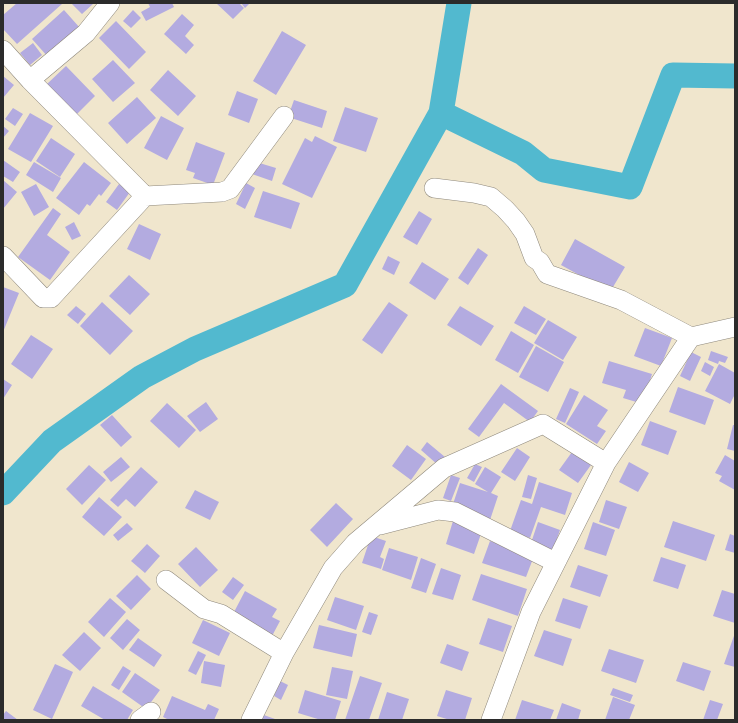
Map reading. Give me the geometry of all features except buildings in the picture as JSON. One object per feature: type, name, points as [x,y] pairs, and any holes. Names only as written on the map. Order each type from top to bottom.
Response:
[{"type":"street","points":[[30,80],[86,33],[110,3]]},
{"type":"street","points":[[3,50],[30,80],[145,196]]},
{"type":"street","points":[[3,256],[43,298],[51,298],[145,196],[222,192],[230,189],[284,116]]},
{"type":"street","points":[[434,188],[474,193],[491,197],[516,221],[525,234],[534,258],[540,262],[547,274],[621,300],[691,337],[735,327]]},
{"type":"street","points":[[491,720],[531,612],[606,463],[691,337]]},
{"type":"street","points":[[251,720],[284,653],[333,568],[355,543],[444,468],[543,424],[606,463]]},
{"type":"street","points":[[375,526],[438,510],[455,512],[555,562]]},
{"type":"street","points":[[166,580],[204,609],[221,614],[284,653]]},
{"type":"waterway","points":[[459,3],[441,113],[523,153],[544,170],[630,187],[673,75],[735,76]]},
{"type":"waterway","points":[[3,493],[52,441],[142,377],[195,349],[345,285],[441,113]]}]
